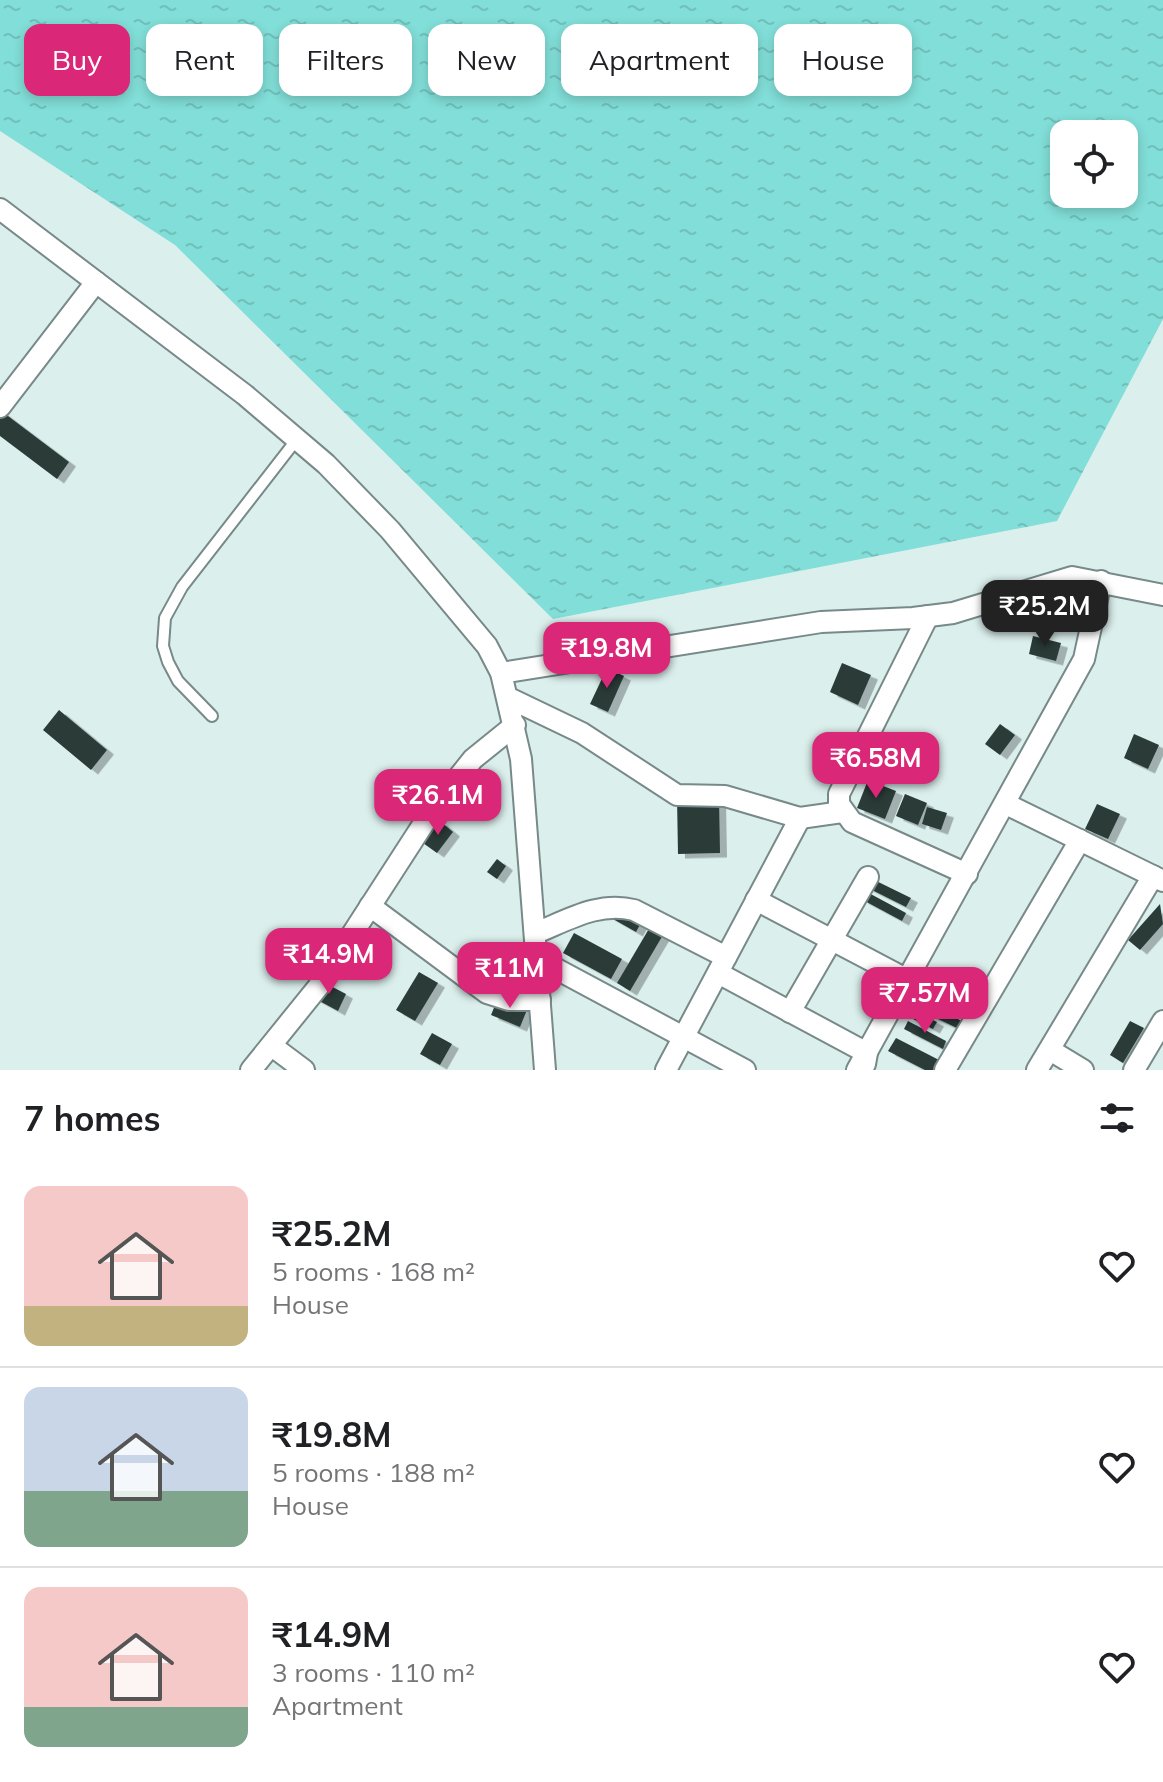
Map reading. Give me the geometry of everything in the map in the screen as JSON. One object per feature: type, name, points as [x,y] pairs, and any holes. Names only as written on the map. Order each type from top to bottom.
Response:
[{"type":"street","points":[[0,209],[297,439],[390,530],[487,646],[509,698],[521,759],[545,1070]]},
{"type":"street","points":[[0,407],[96,282]]},
{"type":"street","points":[[501,673],[821,622],[928,616],[985,604],[1040,584],[1072,577],[1163,595]]},
{"type":"street","points":[[536,933],[597,908],[619,906],[722,965],[862,1064],[1084,659],[1101,581]]},
{"type":"street","points":[[928,616],[839,794],[842,812],[852,822],[967,874]]},
{"type":"street","points":[[509,698],[582,733],[677,795],[725,796],[800,818],[842,812]]},
{"type":"street","points":[[251,1070],[318,987],[452,784],[473,759],[515,725]]},
{"type":"street","points":[[1006,804],[1158,878],[1037,1070]]},
{"type":"street","points":[[666,1070],[800,818]]},
{"type":"street","points":[[945,1070],[1080,840]]},
{"type":"street","points":[[790,1012],[868,877]]},
{"type":"street","points":[[756,900],[908,980]]},
{"type":"street","points":[[370,906],[487,993],[509,1000],[540,1000]]},
{"type":"street","points":[[536,958],[745,1070]]},
{"type":"street","points":[[1134,1070],[1163,1021]]},
{"type":"street","points":[[272,1046],[304,1070]]},
{"type":"street","points":[[1050,1050],[1083,1070]]},
{"type":"lane","points":[[212,716],[178,681],[168,662],[163,646],[165,618],[182,587],[297,439]]},
{"type":"water","points":[[0,0],[1163,0],[1163,319],[1057,521],[553,619],[175,245],[0,131]]},
{"type":"building","points":[[0,410],[69,462],[57,479],[0,436]]},
{"type":"building","points":[[1033,636],[1061,643],[1056,661],[1029,654]]},
{"type":"building","points":[[842,663],[871,675],[858,705],[830,692]]},
{"type":"building","points":[[607,668],[624,676],[608,712],[590,704]]},
{"type":"building","points":[[59,710],[107,750],[91,770],[43,730]]},
{"type":"building","points":[[1000,724],[1015,735],[1000,755],[985,744]]},
{"type":"building","points":[[1134,734],[1159,745],[1148,769],[1124,758]]},
{"type":"building","points":[[868,780],[896,791],[885,819],[857,808]]},
{"type":"building","points":[[905,794],[927,803],[918,825],[896,816]]},
{"type":"building","points":[[719,796],[720,853],[678,854],[677,797]]},
{"type":"building","points":[[1097,804],[1120,814],[1108,839],[1085,829]]},
{"type":"building","points":[[927,807],[947,813],[941,830],[922,824]]},
{"type":"building","points":[[440,821],[453,832],[437,853],[423,843]]},
{"type":"building","points":[[497,859],[506,866],[497,879],[487,872]]},
{"type":"building","points":[[864,875],[911,898],[906,907],[860,884]]},
{"type":"building","points":[[865,891],[906,913],[902,921],[861,899]]},
{"type":"building","points":[[1160,904],[1163,924],[1140,950],[1128,940]]},
{"type":"building","points":[[606,915],[642,921],[636,932]]},
{"type":"building","points":[[650,927],[663,935],[630,991],[617,983]]},
{"type":"building","points":[[574,933],[622,959],[611,979],[563,953]]},
{"type":"building","points":[[419,972],[438,983],[415,1021],[396,1010]]},
{"type":"building","points":[[915,980],[963,1005],[959,1014],[910,989]]},
{"type":"building","points":[[321,981],[346,994],[338,1011],[312,997]]},
{"type":"building","points":[[500,993],[529,1005],[520,1027],[491,1015]]},
{"type":"building","points":[[907,994],[964,1022],[961,1030],[903,1002]]},
{"type":"building","points":[[913,1010],[937,1022],[933,1029],[909,1017]]},
{"type":"building","points":[[908,1021],[946,1041],[943,1049],[904,1029]]},
{"type":"building","points":[[1130,1021],[1144,1028],[1123,1063],[1110,1055]]},
{"type":"building","points":[[432,1033],[452,1044],[440,1065],[420,1054]]},
{"type":"building","points":[[896,1038],[941,1061],[936,1070],[925,1070],[888,1051]]}]
